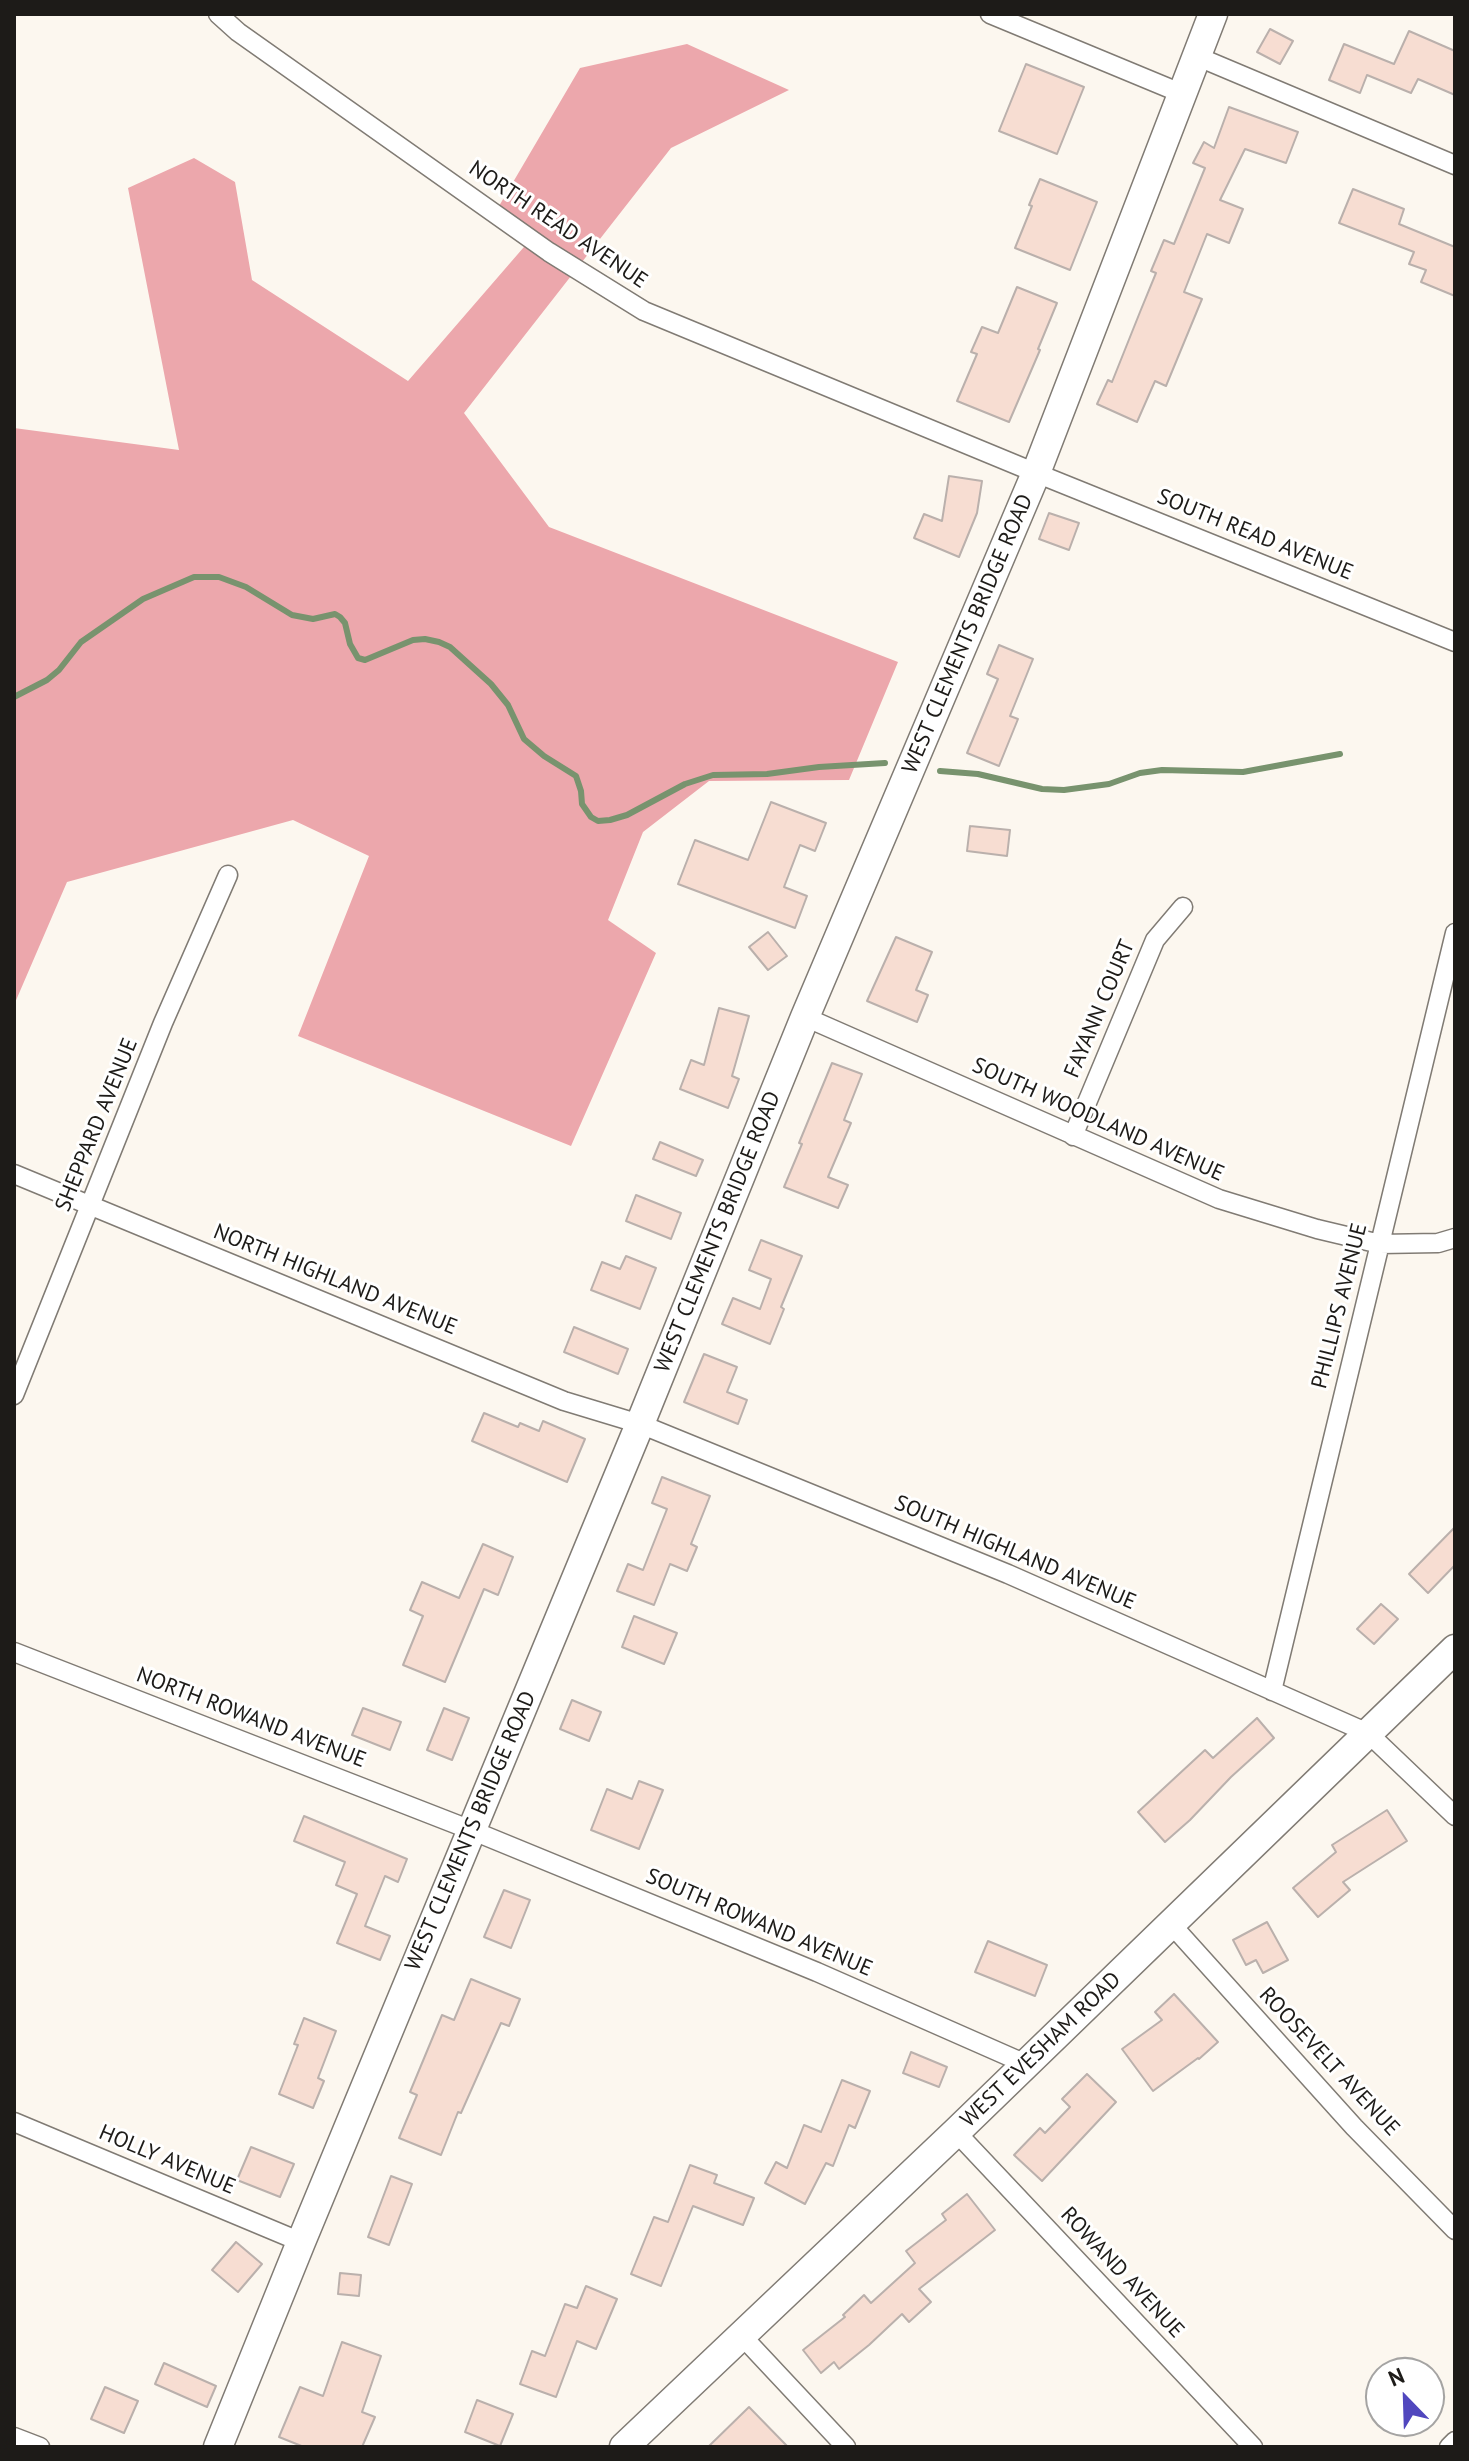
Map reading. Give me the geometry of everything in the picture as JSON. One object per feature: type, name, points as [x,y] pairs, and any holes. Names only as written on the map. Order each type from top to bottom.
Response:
[{"type":"main road","name":"WEST CLEMENTS BRIDGE ROAD","points":[[218,2447],[805,1017],[1036,473],[1213,14]]},
{"type":"main road","name":"WEST EVESHAM ROAD","points":[[624,2447],[956,2132],[1455,1649]]},
{"type":"street","name":"NORTH READ AVENUE","points":[[218,14],[238,32],[549,252],[644,311],[1036,473]]},
{"type":"street","points":[[990,14],[1183,94]]},
{"type":"street","points":[[1196,56],[1455,165]]},
{"type":"street","name":"SOUTH READ AVENUE","points":[[1036,473],[1455,642]]},
{"type":"street","name":"SHEPPARD AVENUE","points":[[14,1395],[163,1023],[228,875]]},
{"type":"street","name":"FAYANN COURT","points":[[1073,1136],[1155,940],[1183,907]]},
{"type":"street","name":"PHILLIPS AVENUE","points":[[1272,1691],[1455,933]]},
{"type":"street","name":"SOUTH WOODLAND AVENUE","points":[[805,1017],[1219,1199],[1317,1229],[1380,1244],[1438,1243],[1455,1238]]},
{"type":"street","name":"NORTH HIGHLAND AVENUE","points":[[14,1174],[564,1401],[640,1424]]},
{"type":"street","name":"SOUTH HIGHLAND AVENUE","points":[[640,1424],[1008,1574],[1368,1733]]},
{"type":"street","name":"NORTH ROWAND AVENUE","points":[[14,1652],[471,1830]]},
{"type":"street","points":[[1368,1733],[1455,1816]]},
{"type":"street","name":"SOUTH ROWAND AVENUE","points":[[471,1830],[817,1972],[1026,2064]]},
{"type":"street","name":"ROOSEVELT AVENUE","points":[[1171,1924],[1354,2127],[1455,2230]]},
{"type":"street","name":"HOLLY AVENUE","points":[[14,2122],[301,2242]]},
{"type":"street","name":"ROWAND AVENUE","points":[[956,2132],[1253,2447]]},
{"type":"street","points":[[742,2336],[846,2447]]},
{"type":"street","points":[[14,2437],[40,2447]]},
{"type":"street","points":[[1449,2447],[1455,2441]]},
{"type":"shaded area","points":[[687,44],[789,90],[671,148],[464,413],[549,527],[898,662],[849,780],[709,781],[643,832],[608,920],[656,953],[571,1146],[298,1036],[369,856],[293,820],[67,882],[14,1005],[14,428],[179,450],[128,188],[194,158],[235,182],[252,280],[408,381],[530,240],[492,218],[580,68]]},
{"type":"building","points":[[1270,29],[1293,41],[1280,64],[1257,52]]},
{"type":"building","points":[[1409,31],[1455,51],[1455,95],[1418,79],[1411,93],[1367,75],[1360,93],[1329,80],[1344,44],[1394,64]]},
{"type":"building","points":[[1026,64],[1084,87],[1057,154],[999,131]]},
{"type":"building","points":[[1229,107],[1298,132],[1286,163],[1245,149],[1220,200],[1243,209],[1229,243],[1207,234],[1184,292],[1202,299],[1166,386],[1155,381],[1137,422],[1097,404],[1108,380],[1112,382],[1156,273],[1151,271],[1164,240],[1174,244],[1205,168],[1193,163],[1204,142],[1214,148]]},
{"type":"building","points":[[1040,179],[1097,202],[1070,270],[1015,248]]},
{"type":"building","points":[[1353,189],[1404,209],[1399,224],[1455,247],[1455,296],[1421,282],[1426,270],[1409,264],[1414,252],[1339,223]]},
{"type":"building","points":[[1017,287],[1057,303],[1009,422],[957,401],[977,354],[971,352],[982,327],[998,333]]},
{"type":"building","points":[[949,476],[982,481],[977,513],[959,557],[914,538],[924,514],[942,521]]},
{"type":"building","points":[[1049,513],[1079,523],[1069,550],[1039,539]]},
{"type":"building","points":[[999,645],[1033,659],[1010,716],[1018,719],[999,766],[967,753],[998,679],[987,674]]},
{"type":"building","points":[[771,802],[826,823],[815,851],[800,845],[784,887],[807,896],[795,928],[678,884],[695,840],[748,860]]},
{"type":"building","points":[[970,826],[1010,830],[1007,856],[967,851]]},
{"type":"building","points":[[768,932],[787,956],[768,970],[749,947]]},
{"type":"building","points":[[896,937],[932,952],[916,990],[928,995],[917,1022],[867,1001]]},
{"type":"building","points":[[719,1008],[749,1016],[732,1076],[739,1079],[728,1108],[680,1089],[691,1060],[704,1065]]},
{"type":"building","points":[[832,1063],[862,1074],[844,1120],[851,1123],[828,1177],[848,1185],[838,1208],[784,1187]]},
{"type":"building","points":[[660,1142],[703,1160],[696,1176],[653,1159]]},
{"type":"building","points":[[636,1195],[681,1213],[671,1239],[626,1221]]},
{"type":"building","points":[[761,1240],[802,1256],[770,1344],[722,1324],[733,1298],[760,1309],[771,1279],[749,1270]]},
{"type":"building","points":[[626,1256],[656,1268],[640,1309],[591,1290],[602,1262],[620,1269]]},
{"type":"building","points":[[574,1327],[628,1349],[618,1374],[564,1352]]},
{"type":"building","points":[[704,1354],[737,1367],[727,1392],[747,1400],[738,1424],[684,1402]]},
{"type":"building","points":[[484,1413],[518,1427],[520,1423],[539,1431],[543,1421],[585,1439],[567,1482],[472,1441]]},
{"type":"building","points":[[662,1477],[710,1496],[691,1544],[697,1547],[687,1571],[670,1564],[654,1605],[617,1591],[628,1564],[643,1570],[667,1509],[652,1503]]},
{"type":"building","points":[[1455,1527],[1455,1565],[1428,1593],[1409,1574]]},
{"type":"building","points":[[483,1544],[513,1557],[498,1595],[484,1589],[445,1682],[403,1665],[423,1616],[410,1610],[422,1582],[459,1598]]},
{"type":"building","points":[[1381,1604],[1398,1619],[1374,1644],[1357,1629]]},
{"type":"building","points":[[634,1616],[677,1633],[664,1664],[622,1647]]},
{"type":"building","points":[[572,1700],[601,1712],[589,1741],[560,1729]]},
{"type":"building","points":[[363,1708],[401,1722],[390,1750],[352,1735]]},
{"type":"building","points":[[444,1708],[469,1718],[452,1760],[427,1750]]},
{"type":"building","points":[[1257,1718],[1274,1738],[1165,1842],[1138,1812],[1205,1750],[1213,1758]]},
{"type":"building","points":[[639,1781],[663,1790],[639,1849],[591,1830],[607,1789],[632,1799]]},
{"type":"building","points":[[1387,1810],[1407,1841],[1343,1882],[1350,1890],[1318,1917],[1293,1888],[1336,1852],[1332,1845]]},
{"type":"building","points":[[304,1816],[407,1859],[398,1882],[385,1876],[365,1926],[390,1936],[380,1960],[337,1943],[357,1894],[336,1885],[345,1862],[294,1841]]},
{"type":"building","points":[[504,1890],[530,1900],[511,1948],[484,1937]]},
{"type":"building","points":[[1267,1922],[1288,1960],[1263,1973],[1256,1960],[1246,1965],[1233,1940]]},
{"type":"building","points":[[988,1941],[1047,1965],[1035,1996],[975,1972]]},
{"type":"building","points":[[471,1979],[520,1999],[509,2026],[501,2023],[441,2155],[399,2138],[417,2095],[410,2092],[442,2015],[454,2020]]},
{"type":"building","points":[[1174,1994],[1218,2042],[1153,2091],[1122,2049],[1162,2020],[1155,2012]]},
{"type":"building","points":[[304,2018],[336,2031],[318,2078],[324,2081],[313,2108],[279,2094],[298,2045],[294,2044]]},
{"type":"building","points":[[911,2052],[947,2067],[939,2087],[903,2073]]},
{"type":"building","points":[[1087,2074],[1116,2102],[1042,2181],[1014,2155],[1040,2128],[1045,2133],[1070,2107],[1062,2099]]},
{"type":"building","points":[[842,2080],[870,2091],[855,2128],[849,2125],[833,2166],[826,2163],[805,2204],[765,2183],[776,2162],[787,2168],[804,2125],[821,2132]]},
{"type":"building","points":[[251,2147],[294,2164],[280,2197],[237,2180]]},
{"type":"building","points":[[690,2165],[717,2175],[714,2183],[754,2198],[743,2225],[693,2206],[661,2286],[631,2274],[654,2217],[668,2222]]},
{"type":"building","points":[[391,2176],[412,2184],[389,2245],[368,2237]]},
{"type":"building","points":[[967,2194],[995,2230],[919,2289],[931,2302],[909,2322],[902,2314],[839,2369],[834,2362],[821,2373],[803,2350],[845,2317],[843,2315],[864,2295],[871,2303],[915,2263],[906,2251],[946,2220],[942,2214]]},
{"type":"building","points":[[236,2242],[262,2264],[238,2292],[212,2270]]},
{"type":"building","points":[[340,2273],[361,2275],[359,2296],[338,2294]]},
{"type":"building","points":[[586,2286],[617,2299],[596,2349],[577,2341],[556,2397],[520,2384],[532,2351],[545,2356],[565,2304],[577,2308]]},
{"type":"building","points":[[342,2342],[381,2356],[362,2412],[375,2417],[362,2447],[304,2447],[279,2437],[300,2387],[323,2396]]},
{"type":"building","points":[[164,2363],[216,2386],[207,2407],[155,2384]]},
{"type":"building","points":[[105,2387],[138,2401],[124,2433],[91,2419]]},
{"type":"building","points":[[477,2400],[513,2414],[500,2446],[465,2432]]},
{"type":"building","points":[[749,2407],[788,2447],[708,2447]]},
{"type":"waterway","points":[[14,697],[47,680],[81,642],[143,599],[194,577],[219,577],[246,587],[292,615],[313,619],[335,614],[345,623],[350,644],[358,658],[365,660],[413,640],[425,639],[450,647],[491,684],[508,705],[524,739],[576,776],[582,804],[598,821],[627,815],[685,784],[713,775],[767,774],[885,763]]},
{"type":"waterway","points":[[940,771],[978,774],[1042,789],[1064,790],[1109,784],[1140,773],[1162,770],[1243,772],[1340,754]]}]
